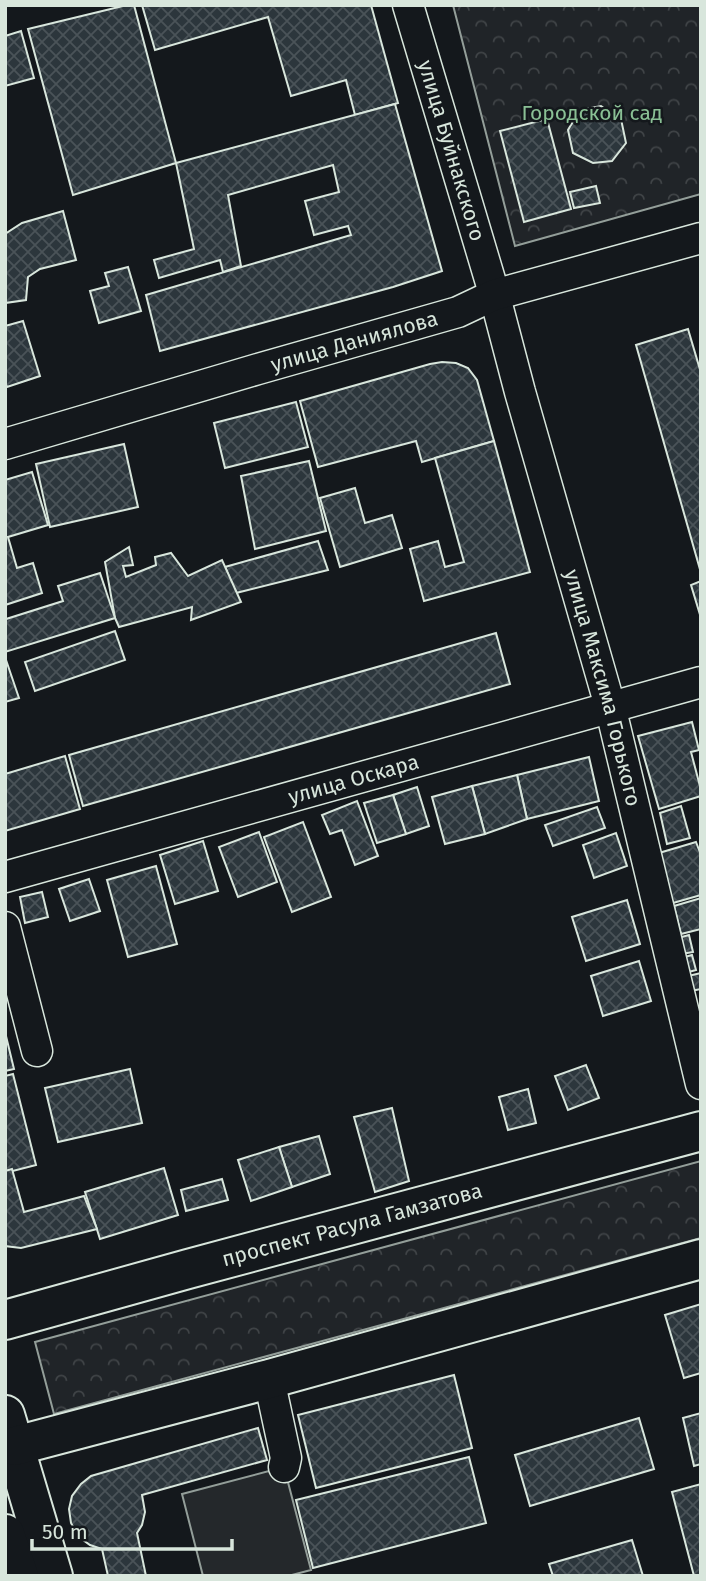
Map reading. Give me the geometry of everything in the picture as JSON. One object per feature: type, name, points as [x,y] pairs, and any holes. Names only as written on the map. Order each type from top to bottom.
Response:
[{"type":"main road","name":"проспект Расула Гамзатова","points":[[5,1320],[701,1131]]},
{"type":"main road","points":[[53,1576],[8,1436],[269,1379],[701,1259]]},
{"type":"main road","points":[[5,1534],[19,1576]]},
{"type":"street","name":"улица Буйнакского","points":[[408,5],[494,294]]},
{"type":"street","name":"улица Даниялова","points":[[5,438],[131,399],[458,307],[494,294],[701,238]]},
{"type":"street","name":"улица Даниялова","points":[[5,444],[458,312],[494,294]]},
{"type":"street","name":"улица Максима Горького","points":[[494,294],[610,706],[701,1084]]},
{"type":"street","name":"улица Оскара","points":[[5,877],[701,682]]},
{"type":"street","points":[[5,927],[37,1051]]},
{"type":"street","points":[[269,1379],[286,1458],[285,1467]]},
{"type":"green space","name":"Городской сад","points":[[453,5],[701,5],[701,194],[515,246]]},
{"type":"green space","points":[[701,1161],[701,1238],[54,1414],[35,1342]]},
{"type":"shaded area","points":[[284,1467],[311,1570],[288,1576],[203,1576],[182,1494]]},
{"type":"building","points":[[134,5],[176,163],[73,195],[28,29]]},
{"type":"building","points":[[142,5],[371,5],[398,103],[355,115],[346,80],[291,96],[268,17],[155,50]]},
{"type":"building","points":[[21,31],[34,78],[5,86],[5,36]]},
{"type":"building","points":[[395,104],[442,271],[160,351],[146,295],[351,235],[348,226],[314,235],[305,201],[339,192],[333,165],[228,195],[241,266],[223,272],[220,260],[159,278],[154,260],[194,249],[176,163]]},
{"type":"building","points":[[601,106],[621,119],[626,143],[612,161],[593,163],[573,153],[568,130],[580,110]]},
{"type":"building","points":[[547,119],[571,209],[524,222],[500,131]]},
{"type":"building","points":[[596,186],[600,203],[574,208],[570,192]]},
{"type":"building","points":[[63,211],[76,260],[40,269],[28,277],[26,300],[5,303],[5,234],[22,223]]},
{"type":"building","points":[[128,267],[141,311],[99,323],[90,291],[109,286],[105,273]]},
{"type":"building","points":[[23,321],[40,376],[7,387],[5,326]]},
{"type":"building","points":[[688,329],[701,373],[701,573],[636,345]]},
{"type":"building","points":[[442,362],[456,363],[468,368],[477,380],[494,441],[422,462],[416,441],[318,467],[300,401]]},
{"type":"building","points":[[296,402],[308,447],[225,468],[214,423]]},
{"type":"building","points":[[494,441],[530,572],[424,601],[410,549],[438,541],[445,567],[464,562],[435,458]]},
{"type":"building","points":[[124,444],[138,507],[50,527],[36,464]]},
{"type":"building","points":[[309,461],[326,531],[255,549],[241,476]]},
{"type":"building","points":[[32,472],[48,525],[8,537],[17,568],[33,563],[42,593],[5,605],[5,480]]},
{"type":"building","points":[[355,488],[365,523],[392,515],[402,548],[340,567],[320,498]]},
{"type":"building","points":[[318,541],[328,570],[236,593],[225,567]]},
{"type":"building","points":[[129,547],[133,565],[123,566],[126,577],[156,565],[155,557],[171,553],[188,576],[222,560],[241,602],[191,620],[192,607],[119,627],[105,562]]},
{"type":"building","points":[[100,573],[115,618],[5,652],[5,618],[63,601],[58,586]]},
{"type":"building","points":[[701,581],[701,618],[691,585]]},
{"type":"building","points":[[115,631],[125,660],[35,691],[25,662]]},
{"type":"building","points":[[496,633],[510,684],[83,806],[69,755]]},
{"type":"building","points":[[5,657],[19,698],[5,702]]},
{"type":"building","points":[[692,722],[699,750],[691,752],[701,796],[659,809],[638,736]]},
{"type":"building","points":[[65,756],[80,809],[5,831],[5,774]]},
{"type":"building","points":[[589,757],[599,801],[527,819],[517,775]]},
{"type":"building","points":[[517,775],[527,819],[485,834],[472,786]]},
{"type":"building","points":[[472,786],[485,834],[445,844],[432,797]]},
{"type":"building","points":[[417,787],[429,826],[406,834],[393,795]]},
{"type":"building","points":[[393,795],[406,834],[377,843],[364,803]]},
{"type":"building","points":[[357,801],[378,856],[355,865],[342,830],[330,834],[322,815]]},
{"type":"building","points":[[681,806],[690,838],[667,844],[660,813]]},
{"type":"building","points":[[597,807],[605,828],[553,846],[545,825]]},
{"type":"building","points":[[303,822],[331,897],[292,912],[264,837]]},
{"type":"building","points":[[259,832],[277,882],[238,897],[219,847]]},
{"type":"building","points":[[616,833],[627,866],[594,878],[583,845]]},
{"type":"building","points":[[203,841],[218,891],[175,904],[160,855]]},
{"type":"building","points":[[696,842],[701,855],[701,895],[673,903],[659,853]]},
{"type":"building","points":[[156,866],[177,944],[128,957],[107,880]]},
{"type":"building","points":[[89,879],[100,911],[70,921],[59,889]]},
{"type":"building","points":[[42,892],[48,917],[25,923],[20,897]]},
{"type":"building","points":[[701,898],[701,929],[681,934],[674,906]]},
{"type":"building","points":[[627,900],[640,944],[586,961],[572,917]]},
{"type":"building","points":[[689,935],[693,952],[681,954],[678,938]]},
{"type":"building","points":[[692,955],[696,970],[685,973],[681,958]]},
{"type":"building","points":[[639,961],[651,1001],[603,1016],[591,976]]},
{"type":"building","points":[[701,973],[701,989],[691,991],[688,976]]},
{"type":"building","points":[[5,1032],[14,1069],[5,1071]]},
{"type":"building","points":[[586,1065],[599,1098],[568,1110],[555,1076]]},
{"type":"building","points":[[130,1069],[142,1123],[58,1142],[45,1088]]},
{"type":"building","points":[[13,1074],[36,1165],[5,1173],[5,1076]]},
{"type":"building","points":[[528,1089],[536,1123],[508,1130],[499,1097]]},
{"type":"building","points":[[392,1108],[409,1181],[375,1192],[354,1117]]},
{"type":"building","points":[[319,1136],[330,1174],[292,1187],[279,1147]]},
{"type":"building","points":[[279,1147],[292,1187],[251,1201],[238,1160]]},
{"type":"building","points":[[164,1168],[178,1215],[100,1239],[85,1192]]},
{"type":"building","points":[[12,1169],[24,1212],[84,1196],[97,1229],[21,1248],[5,1246],[5,1171]]},
{"type":"building","points":[[222,1179],[228,1200],[186,1211],[181,1190]]},
{"type":"building","points":[[701,1304],[701,1373],[684,1378],[665,1315]]},
{"type":"building","points":[[454,1375],[472,1448],[316,1488],[298,1415]]},
{"type":"building","points":[[701,1413],[701,1464],[694,1466],[683,1418]]},
{"type":"building","points":[[639,1418],[654,1469],[530,1506],[515,1455]]},
{"type":"building","points":[[258,1428],[267,1460],[142,1495],[145,1512],[137,1533],[146,1576],[108,1576],[102,1549],[79,1537],[71,1523],[69,1509],[72,1496],[81,1484],[91,1476]]},
{"type":"building","points":[[469,1457],[486,1523],[313,1568],[296,1500]]},
{"type":"building","points":[[701,1484],[701,1576],[694,1576],[672,1492]]},
{"type":"building","points":[[632,1540],[643,1576],[553,1576],[549,1564]]}]
